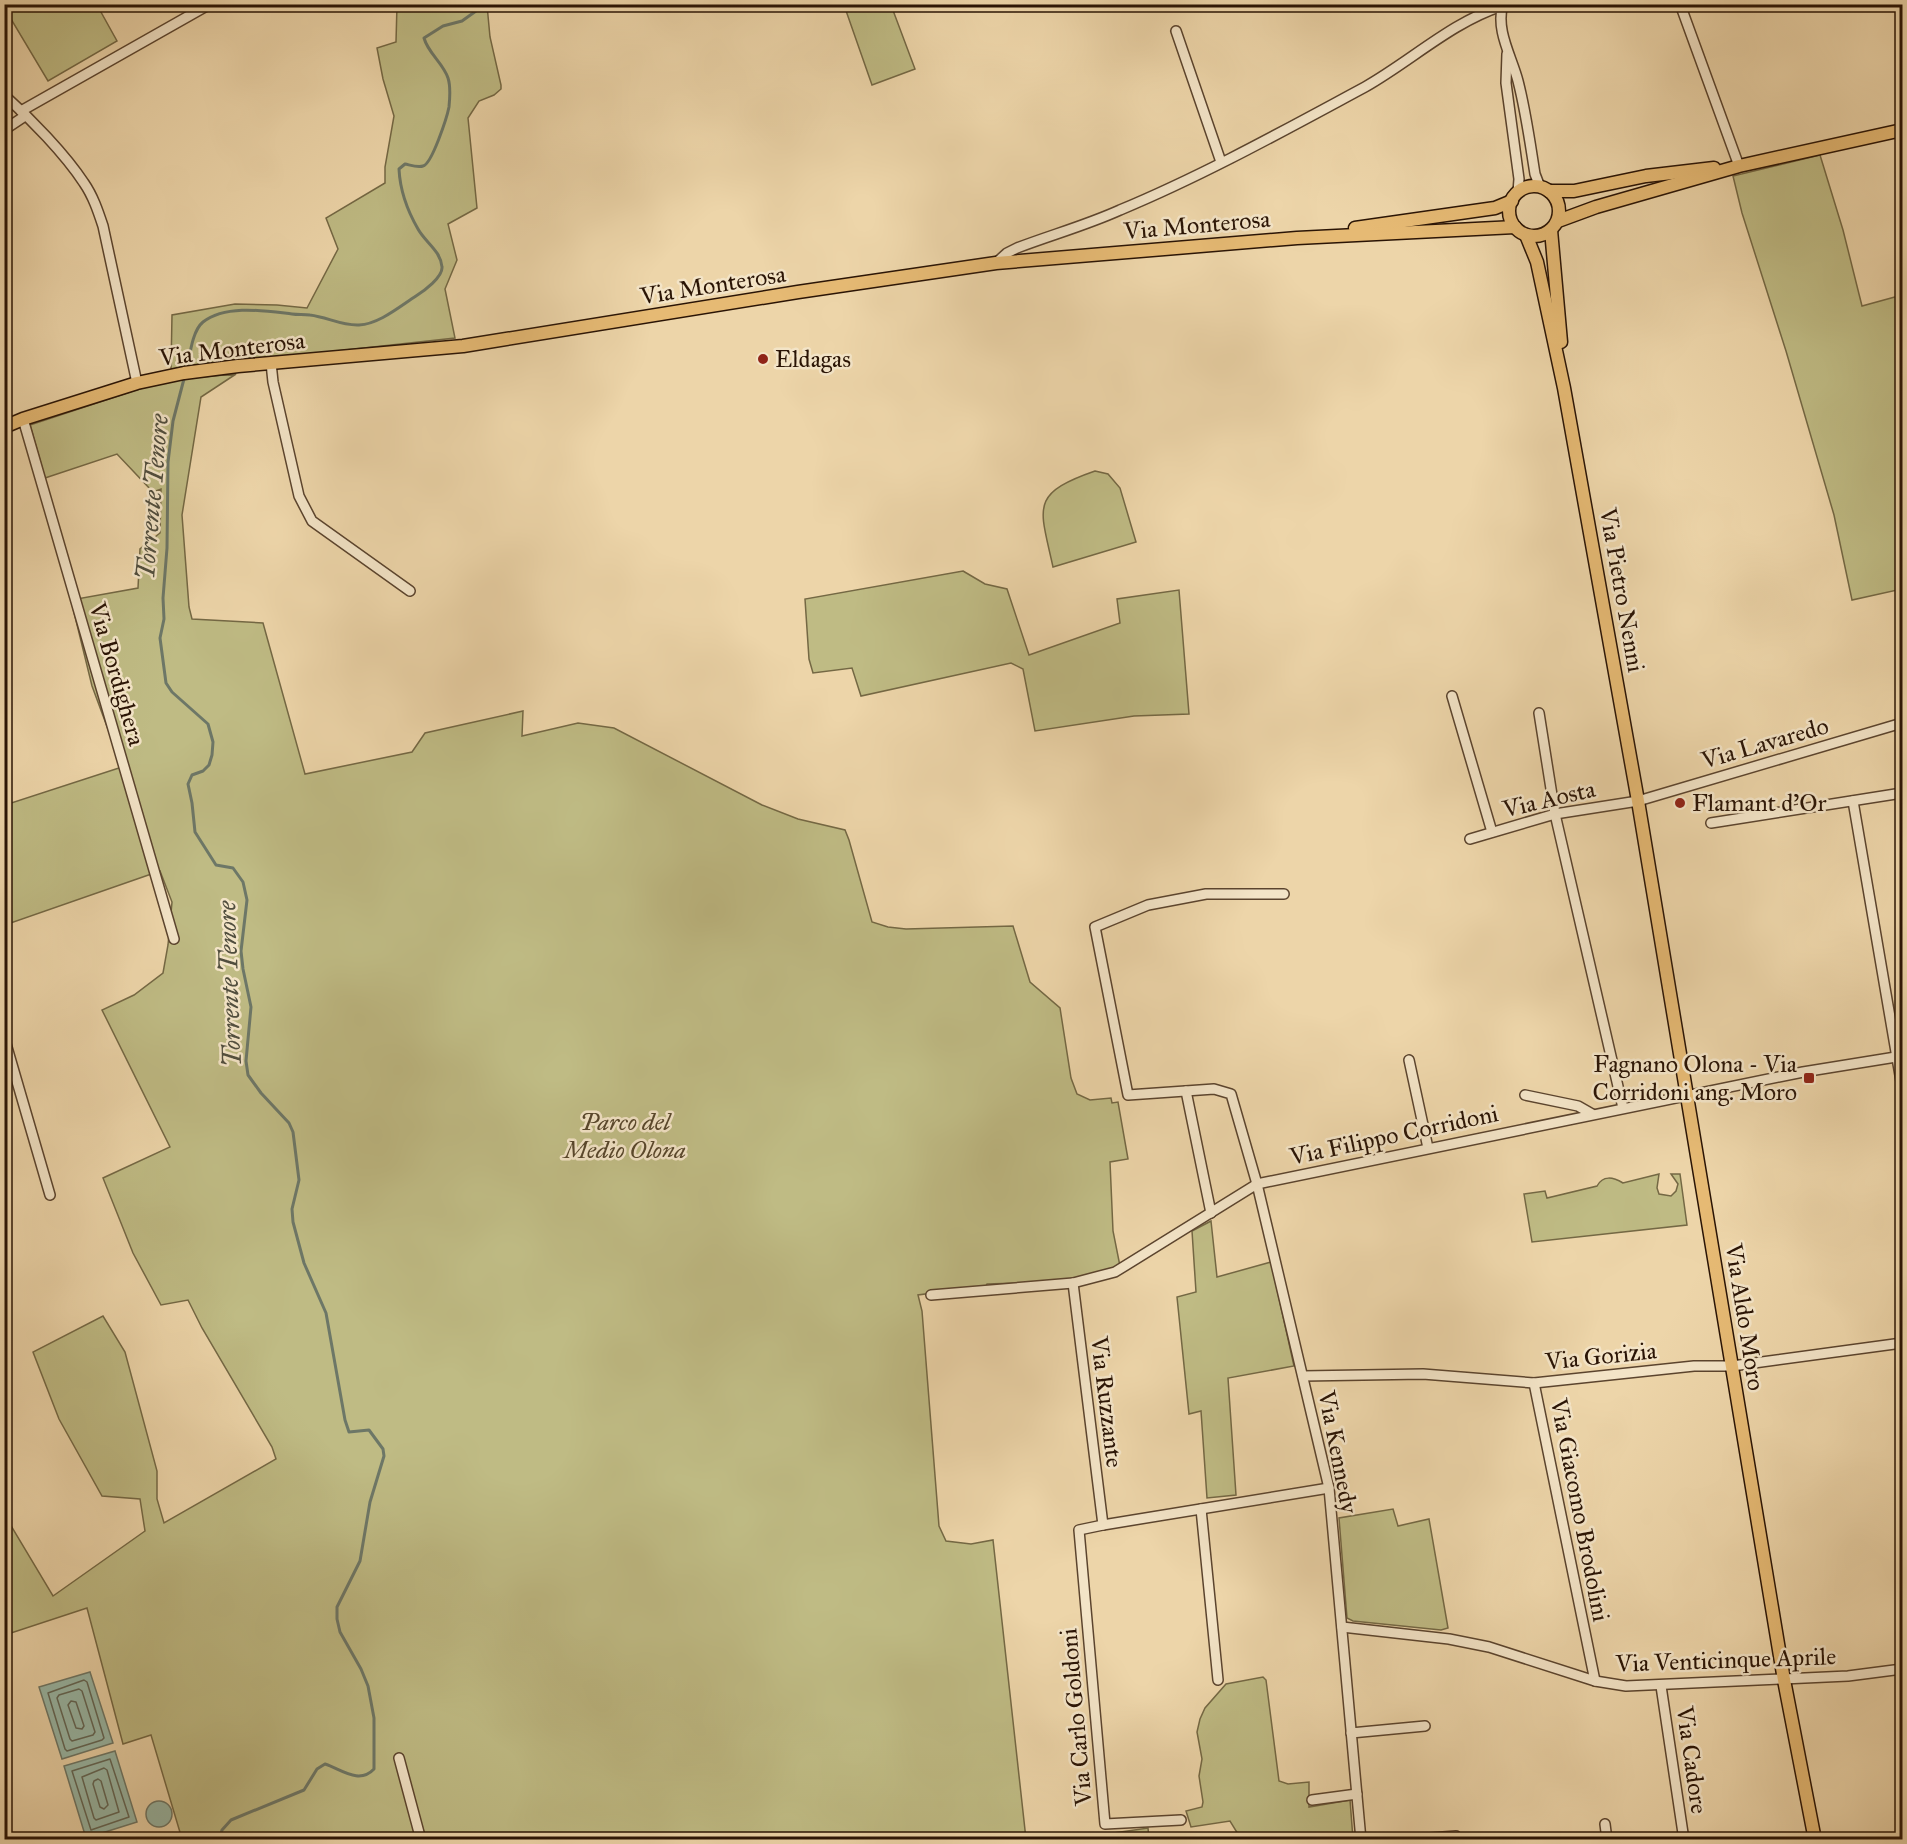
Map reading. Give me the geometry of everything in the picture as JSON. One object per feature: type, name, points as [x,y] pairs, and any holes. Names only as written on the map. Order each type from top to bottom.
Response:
[{"type":"main road","points":[[1739,166],[1646,176],[1574,191],[1528,187],[1515,197],[1509,209],[1511,219],[1515,227],[1526,235],[1544,235],[1554,226],[1596,207],[1739,166],[1902,130]]},
{"type":"main road","points":[[1545,189],[1556,198],[1559,209],[1554,226]]},
{"type":"main road","name":"Via Monterosa","points":[[1297,238],[1495,207],[1515,197]]},
{"type":"main road","name":"Via Pietro Nenni","points":[[1554,226],[1564,388]]},
{"type":"main road","name":"Via Monterosa","points":[[4,427],[137,383],[166,376],[271,363],[463,346],[798,292],[996,263],[1297,238],[1515,227]]},
{"type":"main road","name":"Via Pietro Nenni","points":[[1526,235],[1537,262],[1564,388],[1638,801]]},
{"type":"main road","name":"Via Aldo Moro","points":[[1638,801],[1784,1680],[1815,1839]]},
{"type":"street","points":[[4,130],[23,113],[210,4]]},
{"type":"street","points":[[1680,4],[1739,166]]},
{"type":"street","points":[[1503,5],[1500,16],[1507,48],[1518,80],[1536,174],[1545,189]]},
{"type":"street","points":[[996,263],[1017,248],[1119,211],[1221,162],[1394,71],[1454,29],[1484,12],[1503,5]]},
{"type":"street","points":[[1176,31],[1221,162]]},
{"type":"street","points":[[1507,48],[1506,83],[1519,179],[1515,197]]},
{"type":"street","points":[[4,95],[23,113],[83,182],[95,203],[105,237],[137,383]]},
{"type":"street","points":[[271,363],[273,382],[299,496],[312,521],[410,591]]},
{"type":"street","name":"Via Bordighera","points":[[23,419],[174,939]]},
{"type":"street","points":[[1452,696],[1492,832]]},
{"type":"street","points":[[1539,713],[1555,814],[1623,1108]]},
{"type":"street","name":"Via Lavaredo","points":[[1638,801],[1902,723]]},
{"type":"street","points":[[1711,823],[1902,793]]},
{"type":"street","name":"Via Aosta","points":[[1470,839],[1555,814],[1638,801]]},
{"type":"street","points":[[1853,801],[1900,1056],[1902,1088]]},
{"type":"street","points":[[1210,1213],[1186,1091],[1128,1095],[1095,927],[1148,905],[1206,894],[1284,894]]},
{"type":"street","points":[[4,1037],[50,1195]]},
{"type":"street","name":"Via Filippo Corridoni","points":[[931,1295],[1073,1284],[1115,1272],[1257,1184],[1592,1114],[1803,1072],[1900,1056]]},
{"type":"street","points":[[1408,1060],[1428,1148]]},
{"type":"street","name":"Via Kennedy","points":[[1186,1091],[1214,1089],[1231,1094],[1257,1184],[1303,1376],[1329,1488],[1361,1839]]},
{"type":"street","name":"Via Filippo Corridoni","points":[[1526,1095],[1578,1106],[1592,1114]]},
{"type":"street","name":"Via Ruzzante","points":[[1073,1284],[1102,1525]]},
{"type":"street","name":"Via Gorizia","points":[[1303,1376],[1423,1374],[1534,1383],[1694,1366],[1732,1366],[1902,1343]]},
{"type":"street","name":"Via Giacomo Brodolini","points":[[1534,1383],[1595,1681]]},
{"type":"street","points":[[1102,1525],[1329,1488]]},
{"type":"street","points":[[1201,1509],[1218,1680]]},
{"type":"street","name":"Via Carlo Goldoni","points":[[1102,1525],[1079,1530],[1105,1824],[1181,1820]]},
{"type":"street","name":"Via Venticinque Aprile","points":[[1342,1627],[1449,1639],[1489,1647],[1595,1681],[1626,1686],[1784,1680],[1848,1676],[1902,1669]]},
{"type":"street","name":"Via Cadore","points":[[1661,1686],[1684,1839]]},
{"type":"street","points":[[1351,1733],[1425,1726]]},
{"type":"street","points":[[399,1758],[421,1839]]},
{"type":"street","points":[[1312,1800],[1357,1794]]},
{"type":"street","points":[[1605,1824],[1607,1839]]},
{"type":"street","points":[[1403,1839],[1456,1836]]},
{"type":"green space","points":[[4,5],[97,5],[117,41],[48,81]]},
{"type":"green space","points":[[397,5],[487,5],[490,37],[501,85],[501,89],[494,95],[479,101],[468,118],[477,208],[448,224],[457,260],[445,289],[455,338],[171,369],[172,315],[235,304],[307,308],[338,249],[326,218],[385,183],[385,167],[394,116],[377,48],[396,42]]},
{"type":"green space","points":[[844,5],[891,5],[915,69],[872,85]]},
{"type":"green space","points":[[1820,155],[1843,230],[1862,306],[1902,295],[1902,589],[1852,600],[1834,515],[1786,351],[1742,213],[1733,176]]},
{"type":"green space","name":"Parco del Medio Olona","points":[[236,374],[201,397],[182,515],[189,607],[192,619],[263,623],[305,774],[412,752],[425,733],[523,711],[522,736],[578,723],[614,728],[762,805],[798,819],[845,830],[872,922],[906,929],[1013,926],[1030,982],[1060,1008],[1071,1078],[1077,1094],[1090,1100],[1111,1098],[1112,1103],[1118,1102],[1128,1159],[1110,1162],[1113,1231],[1120,1266],[1078,1278],[1051,1282],[987,1284],[986,1286],[918,1295],[922,1311],[939,1526],[946,1541],[971,1544],[993,1540],[1026,1839],[182,1839],[151,1735],[123,1744],[87,1608],[5,1635],[4,1514],[53,1596],[145,1531],[140,1499],[102,1496],[59,1419],[33,1352],[103,1316],[125,1352],[157,1471],[157,1499],[164,1523],[276,1459],[272,1447],[188,1300],[161,1305],[133,1253],[103,1178],[170,1147],[102,1010],[134,995],[163,973],[172,902],[160,871],[5,925],[5,805],[122,767],[92,686],[71,600],[138,588],[140,549],[160,533],[161,489],[153,492],[117,454],[45,478],[30,425],[139,389],[179,379]]},
{"type":"green space","points":[[1095,471],[1108,474],[1120,488],[1136,542],[1053,567],[1045,530],[1044,505],[1049,496],[1059,487]]},
{"type":"green space","points":[[963,571],[985,584],[1007,589],[1029,655],[1120,623],[1117,599],[1179,590],[1189,714],[1134,716],[1035,731],[1023,669],[1011,663],[861,696],[852,668],[813,673],[809,659],[805,599]]},
{"type":"green space","points":[[1659,1174],[1657,1188],[1659,1194],[1671,1196],[1678,1184],[1671,1174],[1680,1174],[1687,1225],[1532,1242],[1524,1194],[1545,1191],[1547,1198],[1597,1186],[1605,1179],[1612,1178],[1623,1183]]},
{"type":"green space","points":[[1211,1221],[1217,1277],[1271,1262],[1294,1366],[1228,1378],[1236,1495],[1207,1498],[1201,1411],[1189,1414],[1177,1297],[1196,1292],[1192,1231]]},
{"type":"green space","points":[[1393,1509],[1398,1526],[1429,1519],[1448,1628],[1441,1630],[1353,1621],[1347,1618],[1339,1518]]},
{"type":"green space","points":[[1263,1677],[1266,1680],[1279,1781],[1288,1784],[1309,1782],[1309,1807],[1350,1800],[1353,1839],[1265,1836],[1241,1839],[1230,1821],[1191,1827],[1186,1811],[1202,1807],[1203,1802],[1199,1776],[1202,1759],[1197,1732],[1205,1708],[1226,1684]]},
{"type":"green space","points":[[1148,1828],[1149,1839],[1071,1839]]},
{"type":"water","points":[[90,1672],[113,1743],[62,1759],[39,1687]]},
{"type":"water","points":[[115,1751],[137,1822],[86,1838],[64,1766]]},
{"type":"water","points":[[159,1801],[168,1805],[172,1814],[168,1823],[159,1827],[150,1823],[146,1814],[150,1805]]},
{"type":"waterway","name":"Torrente Tenore","points":[[187,369],[196,331],[212,316],[234,311],[258,310],[310,315],[353,325],[366,324],[396,310],[424,291],[436,279],[441,271],[441,261],[436,251],[421,234],[411,215],[405,200],[399,169],[405,164],[419,167],[427,163],[439,140],[449,107],[448,78],[424,38],[443,26],[462,21],[476,11],[475,4]]},
{"type":"waterway","name":"Torrente Tenore","points":[[185,375],[173,421],[168,462],[164,619],[160,638],[166,683],[172,692],[208,724],[213,742],[209,765],[203,771],[192,775],[188,784],[195,832],[216,865],[233,868],[243,882],[247,900],[241,951],[251,1007],[246,1061],[248,1075],[261,1093],[289,1123],[293,1132],[299,1180],[292,1209],[293,1222],[304,1263],[326,1313],[349,1432],[369,1430],[383,1449],[384,1456],[370,1502],[360,1561],[337,1607],[340,1632],[368,1686],[374,1718],[374,1769],[368,1774],[356,1776],[325,1764],[317,1769],[304,1790],[231,1820],[222,1830],[219,1840]]},
{"type":"place","name":"Eldagas","points":[[763,359]]},
{"type":"place","name":"Flamant d'Or","points":[[1680,803]]},
{"type":"place","name":"Fagnano Olona - Via Corridoni ang. Moro","points":[[1809,1078]]}]
